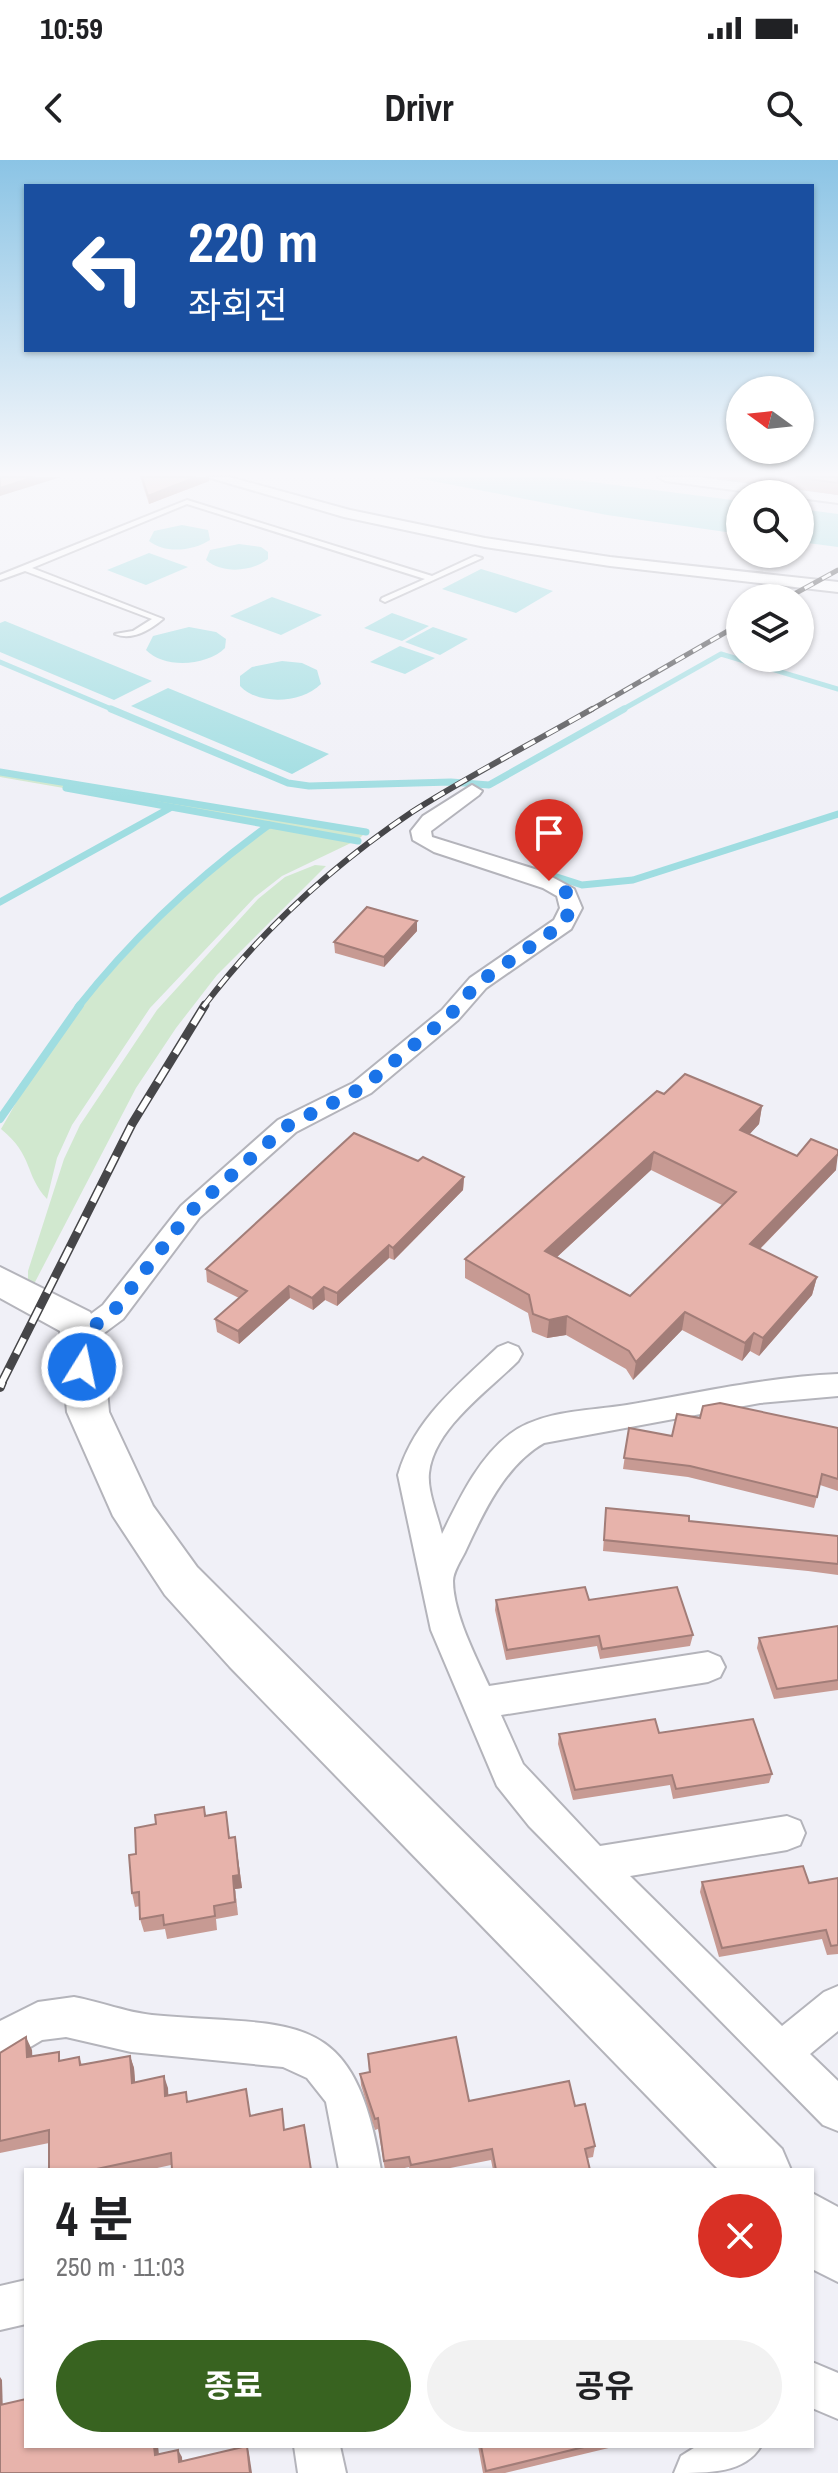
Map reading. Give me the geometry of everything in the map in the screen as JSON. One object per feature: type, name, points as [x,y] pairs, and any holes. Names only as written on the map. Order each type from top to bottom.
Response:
[{"type":"street","points":[[82,1335],[113,1312],[190,1212],[287,1126],[362,1088],[450,1015],[478,983],[563,924],[571,908],[567,893],[549,881],[448,852],[423,840],[421,831],[430,820],[472,791]]},
{"type":"street","points":[[2,1286],[76,1322],[82,1335],[88,1412],[135,1516],[181,1581],[247,1652],[759,2168]]},
{"type":"street","points":[[508,1354],[430,1435],[416,1457],[413,1475],[419,1513],[448,1630],[510,1775],[592,1865],[838,2110]]},
{"type":"street","points":[[436,1580],[465,1518],[520,1442],[545,1430],[701,1403],[838,1385]]},
{"type":"street","points":[[479,1703],[708,1667]]},
{"type":"street","points":[[592,1865],[787,1833]]},
{"type":"street","points":[[780,2053],[838,2006]]},
{"type":"street","points":[[0,2045],[32,2022],[68,2016],[130,2032],[266,2043],[301,2052],[320,2063],[348,2096],[360,2168]]},
{"type":"street","points":[[814,2226],[838,2251]]},
{"type":"street","points":[[0,2308],[24,2302]]},
{"type":"street","points":[[317,2448],[322,2473]]},
{"type":"street","points":[[698,2473],[735,2448]]},
{"type":"lane","points":[[70,585],[159,619],[135,633],[119,634]]},
{"type":"lane","points":[[385,600],[416,585]]},
{"type":"green space","points":[[0,774],[365,833],[359,839],[0,777]]},
{"type":"green space","points":[[270,827],[353,842],[282,876],[255,897],[150,1008],[72,1125],[57,1158],[47,1199],[19,1148],[1,1129],[31,1077],[98,986],[152,928],[210,874]]},
{"type":"green space","points":[[315,865],[326,866],[217,975],[176,1028],[136,1088],[34,1284],[28,1279],[28,1271],[64,1159],[80,1125],[157,1010],[258,899],[285,877]]},
{"type":"water","points":[[450,585],[533,585],[553,591],[516,613],[442,589]]},
{"type":"water","points":[[272,597],[322,615],[281,635],[230,616]]},
{"type":"water","points":[[392,613],[429,626],[402,641],[364,628]]},
{"type":"water","points":[[5,621],[152,681],[114,700],[0,652],[0,623]]},
{"type":"water","points":[[189,627],[216,632],[226,639],[225,648],[208,659],[186,663],[163,660],[146,650],[153,636]]},
{"type":"water","points":[[433,627],[468,639],[440,655],[405,642]]},
{"type":"water","points":[[400,646],[435,658],[405,674],[370,662]]},
{"type":"water","points":[[282,661],[302,663],[317,670],[321,684],[303,695],[280,700],[258,697],[240,686],[240,676],[252,667]]},
{"type":"water","points":[[168,688],[329,754],[292,774],[131,706]]},
{"type":"building","points":[[367,907],[417,921],[384,957],[334,942]]},
{"type":"building","points":[[685,1074],[762,1106],[740,1130],[797,1156],[811,1139],[838,1150],[838,1154],[750,1244],[817,1277],[763,1338],[754,1333],[745,1343],[685,1312],[636,1362],[629,1351],[567,1316],[549,1320],[533,1314],[529,1295],[465,1259],[657,1091],[664,1094]],"holes":[[[654,1152],[736,1192],[630,1296],[545,1251]]]},
{"type":"building","points":[[354,1133],[418,1161],[423,1157],[464,1177],[393,1248],[389,1245],[337,1293],[324,1287],[312,1298],[289,1286],[238,1331],[215,1319],[247,1291],[206,1269]]},
{"type":"building","points":[[720,1403],[838,1428],[838,1479],[822,1474],[817,1497],[690,1466],[624,1458],[629,1428],[672,1436],[677,1414],[700,1418],[703,1406]]},
{"type":"building","points":[[606,1508],[689,1516],[689,1521],[838,1536],[838,1564],[604,1540]]},
{"type":"building","points":[[585,1587],[589,1600],[677,1587],[693,1635],[602,1649],[599,1636],[507,1650],[496,1600]]},
{"type":"building","points":[[838,1626],[838,1680],[777,1689],[759,1638]]},
{"type":"building","points":[[655,1719],[659,1733],[753,1719],[772,1774],[676,1789],[672,1775],[575,1790],[559,1734]]},
{"type":"building","points":[[204,1807],[205,1816],[226,1812],[229,1838],[235,1837],[239,1875],[233,1876],[235,1902],[214,1906],[215,1916],[164,1925],[163,1915],[140,1919],[139,1892],[132,1893],[129,1855],[136,1854],[135,1828],[156,1824],[155,1815]]},
{"type":"building","points":[[803,1866],[809,1883],[838,1878],[838,1945],[831,1946],[826,1930],[722,1948],[702,1882]]},
{"type":"building","points":[[26,2037],[27,2057],[59,2052],[59,2061],[79,2057],[80,2065],[130,2056],[132,2083],[164,2076],[165,2096],[186,2092],[187,2102],[246,2089],[250,2116],[282,2109],[284,2130],[304,2125],[311,2168],[172,2168],[171,2153],[101,2168],[49,2168],[49,2130],[0,2141],[0,2053]]},
{"type":"building","points":[[456,2037],[469,2101],[569,2081],[575,2106],[585,2104],[595,2146],[585,2149],[590,2168],[496,2168],[492,2149],[411,2165],[409,2157],[384,2161],[378,2118],[375,2119],[360,2074],[370,2072],[368,2054]]},
{"type":"building","points":[[24,2399],[24,2448],[154,2448],[155,2455],[178,2450],[179,2462],[247,2448],[250,2473],[0,2473],[0,2405]]},
{"type":"building","points":[[481,2448],[580,2448],[486,2471]]},
{"type":"waterway","points":[[620,711],[721,654],[838,689]]},
{"type":"waterway","points":[[0,662],[116,711]]},
{"type":"waterway","points":[[111,709],[288,783],[309,786],[451,782],[489,785],[624,709]]},
{"type":"waterway","points":[[0,772],[366,832]]},
{"type":"waterway","points":[[66,788],[358,841]]},
{"type":"waterway","points":[[0,902],[170,808]]},
{"type":"waterway","points":[[535,870],[582,885],[633,880],[838,814]]},
{"type":"waterway","points":[[78,1007],[121,956],[167,909],[269,825]]},
{"type":"waterway","points":[[0,1119],[80,1005]]},
{"type":"railway","points":[[589,711],[726,632]]},
{"type":"railway","points":[[203,1007],[274,926],[354,854],[434,798],[592,709]]},
{"type":"railway","points":[[2,1382],[132,1124],[205,1005]]},
{"type":"railway","points":[[0,1387],[2,1382]]},
{"type":"route","points":[[82,1367],[82,1335],[113,1312],[132,1283],[190,1212],[287,1126],[362,1088],[450,1015],[478,983],[563,924],[571,908],[567,893],[549,881]]}]
